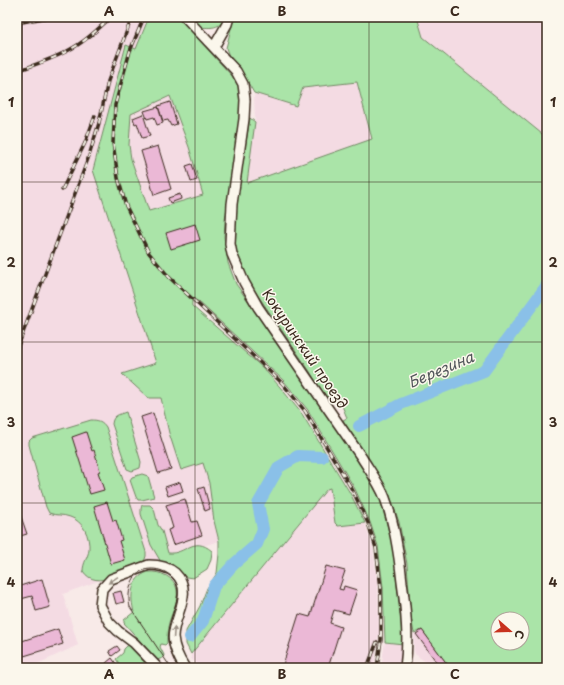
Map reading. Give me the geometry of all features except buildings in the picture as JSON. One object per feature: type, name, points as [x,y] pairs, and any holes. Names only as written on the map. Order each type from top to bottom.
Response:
[{"type":"street","name":"Кокуринский проезд","points":[[185,17],[236,71],[243,84],[246,100],[232,204],[230,244],[232,254],[244,282],[258,307],[358,452],[374,476],[384,496],[392,521],[400,564],[407,618],[405,668]]},
{"type":"street","points":[[214,47],[227,24],[229,17]]},
{"type":"street","points":[[158,668],[134,643],[109,622],[100,605],[102,590],[111,579],[149,565],[155,565],[170,570],[177,576],[182,585],[183,598],[174,626],[173,637],[174,647],[185,668]]},
{"type":"shaded area","points":[[17,17],[149,17],[136,49],[126,45],[93,170],[156,364],[122,374],[149,398],[161,398],[169,433],[181,470],[204,463],[219,541],[144,564],[63,594],[78,645],[29,668],[17,668]]},
{"type":"shaded area","points":[[417,17],[547,17],[547,138],[423,37]]},
{"type":"shaded area","points":[[357,82],[372,139],[246,183],[255,122],[254,93],[296,106],[303,88]]},
{"type":"shaded area","points":[[171,96],[189,147],[203,195],[148,211],[131,159],[129,145],[131,113]]},
{"type":"shaded area","points":[[330,488],[335,523],[338,526],[365,523],[373,549],[378,588],[379,633],[374,668],[200,668],[191,658],[191,654],[327,489]]},
{"type":"shaded area","points":[[422,630],[450,668],[413,668],[416,664],[427,663],[415,654],[414,650],[414,633]]},
{"type":"shaded area","points":[[385,642],[403,644],[402,668],[381,668]]},
{"type":"green space","points":[[149,17],[178,17],[232,76],[239,88],[242,104],[240,125],[225,220],[224,237],[228,263],[236,284],[353,450],[380,499],[393,547],[403,644],[385,642],[383,587],[378,546],[370,522],[355,489],[308,410],[283,380],[198,301],[192,301],[192,306],[263,368],[302,414],[350,493],[365,523],[338,526],[335,523],[330,488],[327,489],[191,654],[186,644],[186,631],[200,606],[207,588],[217,573],[219,541],[214,521],[209,483],[203,463],[181,470],[169,433],[161,398],[149,398],[122,374],[156,363],[93,170],[126,45],[136,49]],"holes":[[[170,96],[189,147],[203,195],[149,211],[131,159],[129,145],[131,114]]]},
{"type":"green space","points":[[190,17],[225,17],[218,26],[207,28],[199,27]]},
{"type":"green space","points":[[234,17],[417,17],[423,37],[547,138],[547,668],[450,668],[422,630],[414,633],[411,618],[407,564],[399,522],[388,490],[343,420],[347,418],[343,408],[334,395],[325,397],[309,370],[248,281],[237,257],[234,242],[237,196],[250,118],[255,122],[247,183],[372,139],[357,82],[303,88],[296,106],[254,93],[243,74],[230,59],[226,48]]},
{"type":"green space","points":[[126,412],[141,462],[140,468],[132,471],[127,469],[112,424],[115,417]]},
{"type":"green space","points":[[91,420],[100,421],[106,427],[146,552],[144,562],[122,574],[96,580],[89,577],[83,571],[89,550],[87,534],[79,522],[75,519],[49,513],[29,445],[29,441],[32,438]]},
{"type":"green space","points":[[142,474],[148,476],[154,497],[138,500],[130,480],[132,477]]},
{"type":"green space","points":[[142,505],[150,505],[154,509],[168,553],[174,553],[194,545],[200,545],[212,551],[211,560],[207,569],[193,578],[186,577],[180,572],[161,562],[151,545],[141,514]]},
{"type":"green space","points":[[148,572],[162,574],[170,578],[176,585],[177,590],[176,604],[168,627],[167,643],[165,645],[161,644],[160,647],[164,655],[163,658],[157,660],[124,623],[124,620],[134,612],[132,594],[135,583],[142,575]]},
{"type":"green space","points":[[130,645],[151,668],[122,668],[116,659],[123,653],[127,646]]},
{"type":"waterway","name":"Березина","points":[[359,426],[401,404],[484,371],[547,285]]},
{"type":"waterway","name":"Березина","points":[[190,637],[203,621],[214,586],[234,564],[257,544],[263,529],[258,504],[279,467],[298,456],[322,457]]},
{"type":"tram line","points":[[171,668],[130,607],[129,591],[135,576],[144,570],[155,569],[165,572],[173,578],[177,585],[177,603],[168,639],[169,647],[178,668]]},
{"type":"railway","points":[[17,23],[49,17]]},
{"type":"railway","points":[[17,71],[50,59],[75,47],[111,17]]},
{"type":"railway","points":[[17,349],[89,156],[99,123],[108,81],[132,17]]},
{"type":"railway","points":[[144,17],[130,51],[115,105],[113,143],[118,178],[126,206],[149,253],[169,277],[282,383],[305,411],[353,491],[368,523],[376,548],[381,588],[381,640],[377,668]]},
{"type":"railway","points":[[62,190],[85,143],[95,116]]},
{"type":"railway","points":[[367,668],[377,642]]}]
